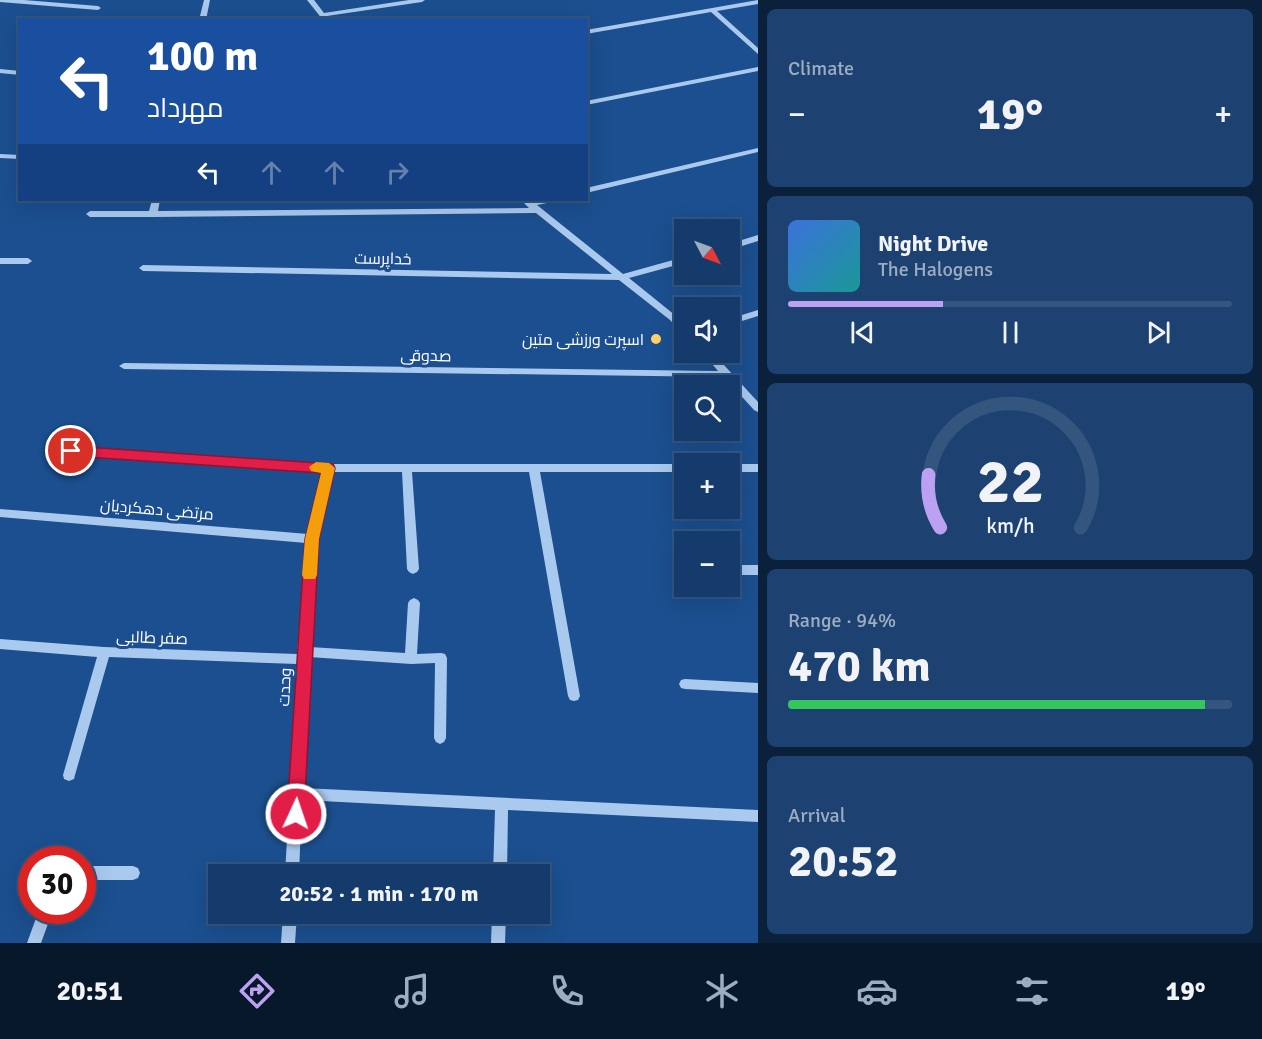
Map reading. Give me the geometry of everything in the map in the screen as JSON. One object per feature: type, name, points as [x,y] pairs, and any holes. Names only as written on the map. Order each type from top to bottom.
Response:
[{"type":"street","points":[[0,0],[98,8]]},
{"type":"street","points":[[202,18],[207,0]]},
{"type":"street","points":[[310,0],[325,17],[422,0]]},
{"type":"street","points":[[588,32],[758,2]]},
{"type":"street","points":[[712,10],[758,52]]},
{"type":"street","points":[[588,103],[758,69]]},
{"type":"street","points":[[0,71],[18,73]]},
{"type":"street","points":[[588,191],[758,150]]},
{"type":"street","points":[[0,156],[18,157]]},
{"type":"street","points":[[153,214],[156,201]]},
{"type":"street","points":[[528,202],[674,322]]},
{"type":"street","points":[[90,214],[539,210]]},
{"type":"street","points":[[740,244],[758,238]]},
{"type":"street","points":[[0,261],[28,261]]},
{"type":"street","name":"خداپرست","points":[[143,268],[622,278],[674,263]]},
{"type":"street","points":[[740,319],[758,313]]},
{"type":"street","points":[[716,363],[758,408]]},
{"type":"street","name":"صدوقی","points":[[124,366],[727,374]]},
{"type":"street","points":[[71,451],[329,468],[674,468]]},
{"type":"street","name":"وحدت","points":[[293,864],[312,539],[329,468]]},
{"type":"street","points":[[407,468],[412,569]]},
{"type":"street","points":[[534,468],[574,696]]},
{"type":"street","points":[[740,468],[758,468]]},
{"type":"street","name":"مرتضی دهکردیان","points":[[0,513],[312,539]]},
{"type":"street","points":[[740,570],[758,570]]},
{"type":"street","points":[[411,659],[414,603]]},
{"type":"street","name":"صفر طالبی","points":[[0,644],[104,652],[441,658],[440,738]]},
{"type":"street","points":[[69,775],[104,652]]},
{"type":"street","points":[[685,684],[758,688]]},
{"type":"street","points":[[297,794],[758,816]]},
{"type":"street","points":[[500,864],[502,805]]},
{"type":"street","points":[[96,873],[133,873]]},
{"type":"street","points":[[34,943],[41,924]]},
{"type":"street","points":[[288,943],[289,924]]},
{"type":"street","points":[[498,943],[499,924]]},
{"type":"slow traffic","points":[[309,575],[312,539],[329,468],[316,467]]},
{"type":"place","name":"اسپرت ورزشی متین","points":[[656,339]]},
{"type":"route","points":[[71,451],[329,468],[312,539],[303,659],[296,814]]}]
